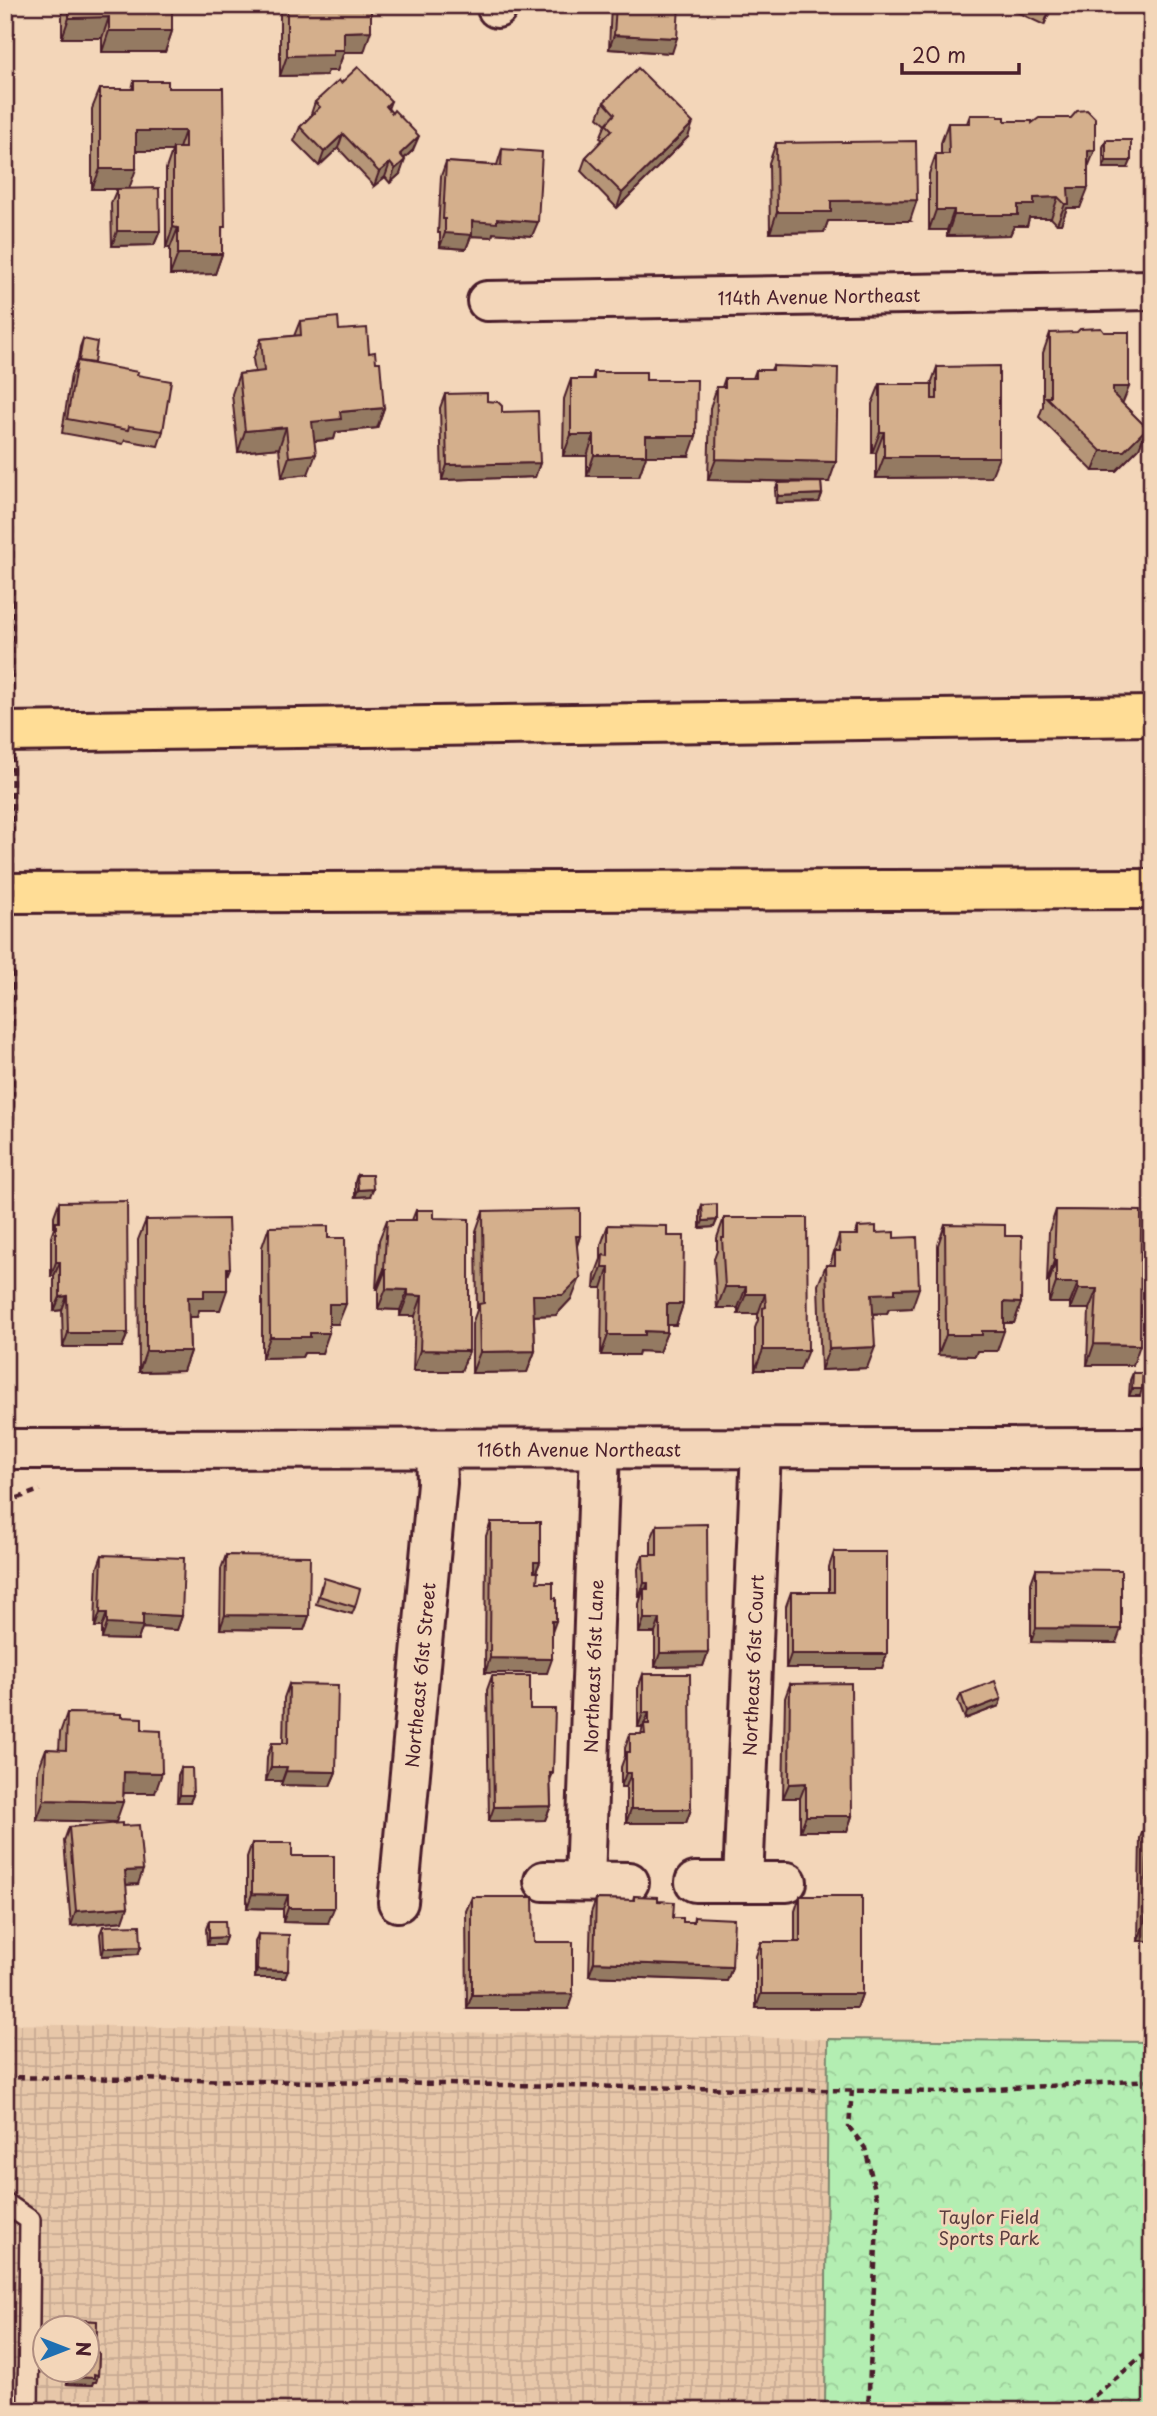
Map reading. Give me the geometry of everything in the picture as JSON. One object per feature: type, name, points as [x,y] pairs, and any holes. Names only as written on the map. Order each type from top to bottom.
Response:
[{"type":"highway","points":[[5,732],[1152,716]]},
{"type":"highway","points":[[5,893],[1152,890]]},
{"type":"street","name":"114th Avenue Northeast","points":[[487,301],[1152,290]]},
{"type":"street","name":"116th Avenue Northeast","points":[[5,1449],[1152,1448]]},
{"type":"street","name":"Northeast 61st Court","points":[[743,1882],[761,1449]]},
{"type":"street","name":"Northeast 61st Street","points":[[398,1902],[437,1483],[436,1450]]},
{"type":"street","name":"Northeast 61st Lane","points":[[585,1881],[600,1450]]},
{"type":"street","points":[[544,1881],[629,1882]]},
{"type":"street","points":[[695,1882],[787,1882]]},
{"type":"lane","points":[[5,2203],[30,2220],[28,2411]]},
{"type":"path","points":[[5,492],[12,517],[13,1095],[12,1180],[7,1188],[5,1187]]},
{"type":"path","points":[[5,1518],[15,1499],[46,1488]]},
{"type":"path","points":[[5,2077],[942,2092],[1152,2080]]},
{"type":"path","points":[[852,2090],[849,2127],[864,2148],[878,2203],[867,2411]]},
{"type":"path","points":[[1076,2411],[1152,2348]]},
{"type":"shaded area","points":[[5,2024],[828,2039],[825,2411],[5,2411]]},
{"type":"green space","name":"Taylor Field Sports Park","points":[[828,2039],[1152,2042],[1152,2411],[825,2411]]},
{"type":"building","points":[[69,5],[172,5],[172,31],[109,31],[109,17],[69,18]]},
{"type":"building","points":[[287,5],[371,5],[371,31],[344,32],[344,50],[333,50],[333,55],[287,56]]},
{"type":"building","points":[[616,5],[679,5],[677,38],[614,35]]},
{"type":"building","points":[[358,67],[391,101],[386,106],[392,113],[394,110],[419,136],[400,154],[405,160],[395,169],[390,163],[379,172],[343,134],[324,152],[300,127],[320,107],[315,102]]},
{"type":"building","points":[[638,68],[693,123],[622,193],[586,157],[612,130],[606,124],[615,114],[604,102]]},
{"type":"building","points":[[134,81],[168,81],[168,88],[223,88],[225,227],[222,227],[222,254],[178,254],[178,228],[173,227],[173,148],[185,148],[185,131],[136,131],[136,169],[100,169],[100,89],[134,89]]},
{"type":"building","points":[[1087,110],[1095,118],[1095,150],[1088,151],[1088,188],[1068,188],[1069,204],[1065,204],[1058,197],[1034,198],[1034,205],[1018,205],[1018,215],[954,215],[954,210],[936,210],[936,154],[949,154],[948,123],[970,123],[970,115],[998,115],[1005,117],[1005,121],[1032,123],[1039,118],[1071,118],[1077,111]]},
{"type":"building","points":[[1106,140],[1131,140],[1131,161],[1106,161]]},
{"type":"building","points":[[916,141],[917,200],[831,201],[831,212],[777,212],[776,143]]},
{"type":"building","points":[[502,149],[542,152],[538,222],[497,219],[497,223],[472,221],[472,235],[445,233],[443,219],[446,162],[501,166]]},
{"type":"building","points":[[159,188],[160,231],[117,231],[117,189]]},
{"type":"building","points":[[338,317],[339,330],[367,328],[369,353],[375,352],[376,362],[380,362],[384,408],[340,412],[341,419],[312,422],[316,454],[289,457],[286,427],[245,431],[239,374],[264,371],[261,339],[301,335],[300,321]]},
{"type":"building","points":[[1101,328],[1104,332],[1129,332],[1129,387],[1113,387],[1113,394],[1147,428],[1124,451],[1101,451],[1046,397],[1050,397],[1050,333]]},
{"type":"building","points":[[83,339],[97,342],[94,363],[79,361]]},
{"type":"building","points":[[77,361],[171,381],[163,431],[129,426],[128,430],[67,419]]},
{"type":"building","points":[[773,366],[838,368],[836,462],[716,459],[717,387],[725,387],[725,378],[756,378],[756,370],[773,370]]},
{"type":"building","points":[[999,366],[999,457],[884,457],[884,432],[880,432],[880,384],[932,384],[932,399],[937,399],[937,367]]},
{"type":"building","points":[[594,372],[646,372],[646,380],[697,380],[696,436],[646,436],[646,455],[594,455],[594,435],[571,435],[571,379],[594,379]]},
{"type":"building","points":[[487,393],[487,401],[498,402],[502,406],[502,412],[538,411],[540,463],[447,465],[445,394]]},
{"type":"building","points":[[821,482],[822,494],[778,496],[778,483]]},
{"type":"building","points":[[357,1175],[372,1175],[373,1189],[358,1190]]},
{"type":"building","points":[[127,1201],[128,1333],[68,1333],[67,1296],[60,1297],[60,1262],[56,1262],[59,1202]]},
{"type":"building","points":[[717,1204],[717,1220],[703,1221],[702,1205]]},
{"type":"building","points":[[580,1209],[580,1236],[576,1236],[580,1278],[563,1295],[533,1295],[535,1351],[480,1352],[479,1304],[484,1303],[483,1211]]},
{"type":"building","points":[[416,1210],[434,1210],[434,1218],[469,1219],[469,1351],[420,1350],[422,1296],[408,1295],[408,1290],[386,1289],[384,1269],[387,1220],[416,1220]]},
{"type":"building","points":[[1056,1210],[1141,1211],[1140,1345],[1094,1344],[1097,1289],[1078,1289],[1078,1283],[1056,1283]]},
{"type":"building","points":[[724,1218],[807,1218],[808,1350],[763,1350],[765,1294],[746,1294],[746,1287],[725,1287],[722,1238]]},
{"type":"building","points":[[228,1219],[230,1268],[227,1268],[227,1290],[204,1290],[204,1297],[188,1297],[190,1351],[146,1351],[146,1220]]},
{"type":"building","points":[[945,1224],[1005,1225],[1005,1236],[1022,1236],[1021,1303],[1004,1302],[1004,1331],[982,1331],[982,1335],[946,1335]]},
{"type":"building","points":[[608,1225],[667,1226],[667,1236],[684,1236],[683,1304],[667,1304],[667,1332],[645,1331],[645,1335],[608,1335],[609,1267],[602,1267],[603,1255],[608,1256]]},
{"type":"building","points":[[328,1226],[328,1238],[345,1238],[346,1304],[329,1304],[329,1333],[310,1333],[310,1337],[270,1337],[269,1227]]},
{"type":"building","points":[[876,1226],[876,1233],[894,1232],[894,1238],[917,1237],[919,1288],[872,1294],[875,1347],[829,1349],[826,1265],[835,1265],[835,1251],[840,1251],[839,1235],[858,1235],[858,1227]]},
{"type":"building","points":[[1133,1373],[1143,1373],[1142,1389],[1132,1389]]},
{"type":"building","points":[[491,1522],[540,1522],[540,1562],[534,1562],[534,1572],[538,1572],[537,1582],[553,1582],[556,1621],[552,1621],[552,1659],[490,1658]]},
{"type":"building","points":[[707,1524],[708,1652],[660,1653],[660,1619],[644,1619],[644,1589],[648,1589],[648,1583],[644,1583],[643,1555],[657,1555],[657,1525]]},
{"type":"building","points":[[834,1552],[887,1552],[887,1654],[791,1654],[791,1592],[834,1592]]},
{"type":"building","points":[[102,1555],[184,1558],[182,1616],[143,1614],[143,1626],[107,1624],[107,1613],[100,1613]]},
{"type":"building","points":[[226,1555],[310,1556],[309,1616],[225,1615]]},
{"type":"building","points":[[1036,1569],[1121,1570],[1121,1629],[1036,1628]]},
{"type":"building","points":[[324,1578],[360,1589],[355,1607],[319,1596]]},
{"type":"building","points":[[643,1674],[690,1674],[691,1809],[631,1809],[631,1773],[626,1773],[626,1752],[630,1752],[630,1734],[645,1734],[644,1724],[649,1724],[649,1713],[643,1713]]},
{"type":"building","points":[[492,1676],[530,1676],[530,1709],[555,1709],[553,1773],[550,1773],[551,1806],[494,1807]]},
{"type":"building","points":[[995,1681],[1001,1699],[967,1712],[961,1694]]},
{"type":"building","points":[[851,1683],[852,1816],[806,1816],[806,1783],[789,1784],[790,1684]]},
{"type":"building","points":[[289,1684],[338,1685],[336,1772],[286,1771],[287,1767],[271,1767],[272,1743],[288,1743]]},
{"type":"building","points":[[67,1713],[121,1714],[121,1717],[142,1718],[142,1730],[161,1731],[162,1773],[124,1772],[123,1802],[44,1800],[46,1749],[66,1750]]},
{"type":"building","points":[[181,1768],[192,1768],[193,1795],[180,1795]]},
{"type":"building","points":[[1148,1818],[1152,1818],[1152,1921],[1145,1921]]},
{"type":"building","points":[[122,1823],[122,1826],[139,1825],[143,1870],[125,1871],[128,1907],[76,1911],[69,1827]]},
{"type":"building","points":[[252,1843],[292,1843],[292,1856],[334,1856],[334,1908],[288,1908],[288,1895],[252,1894]]},
{"type":"building","points":[[634,1896],[658,1897],[658,1901],[674,1902],[673,1918],[683,1918],[683,1922],[694,1922],[694,1917],[734,1919],[732,1967],[594,1962],[596,1899],[634,1900]]},
{"type":"building","points":[[800,1896],[862,1896],[862,1994],[761,1994],[761,1942],[800,1942]]},
{"type":"building","points":[[472,1897],[533,1897],[534,1942],[573,1942],[573,1994],[472,1995]]},
{"type":"building","points":[[209,1921],[225,1921],[226,1937],[209,1938]]},
{"type":"building","points":[[140,1925],[141,1947],[104,1948],[103,1926]]},
{"type":"building","points":[[258,1934],[289,1935],[288,1971],[257,1970]]}]
